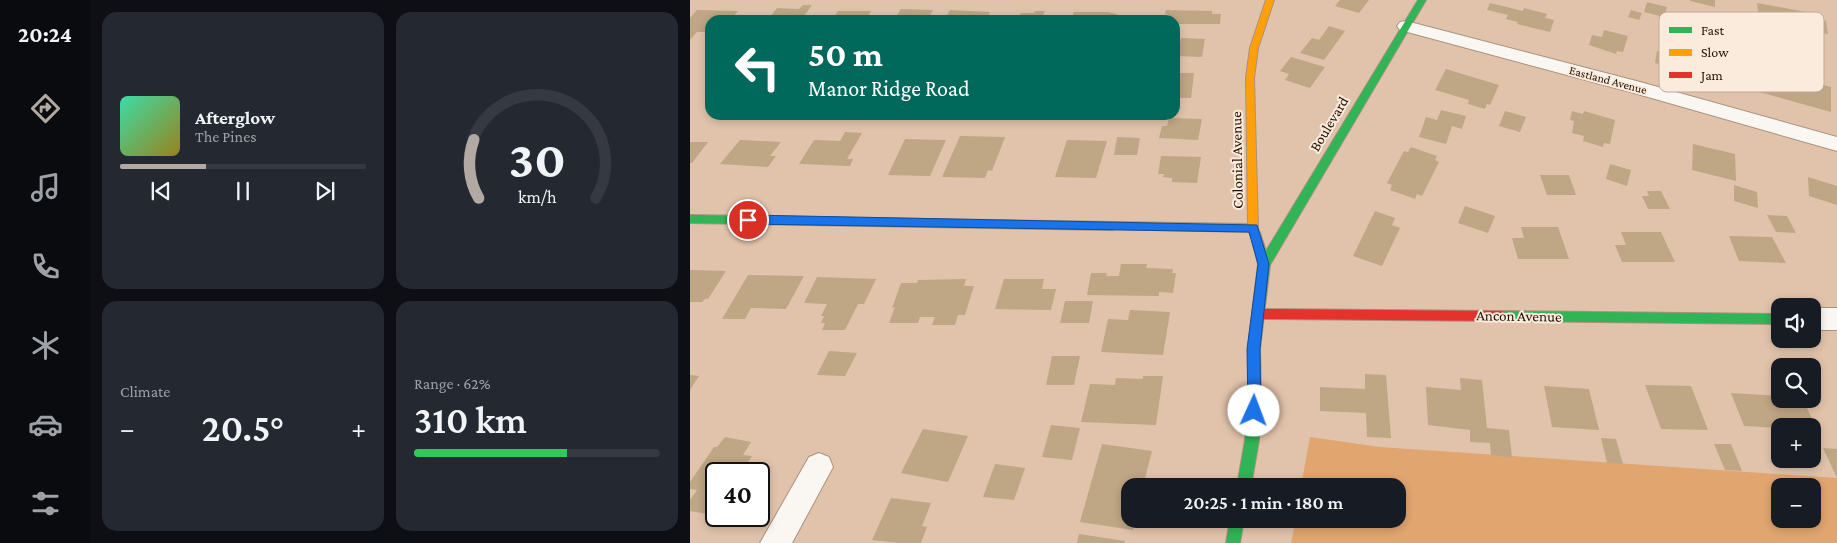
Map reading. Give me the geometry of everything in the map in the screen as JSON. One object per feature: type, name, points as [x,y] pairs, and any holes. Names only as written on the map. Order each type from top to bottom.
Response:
[{"type":"street","name":"Colonial Avenue","points":[[1245,478],[1252,440],[1255,397],[1254,349],[1264,264],[1253,228],[1250,78],[1254,48],[1270,0]]},
{"type":"street","name":"Boulevard","points":[[1264,264],[1422,0]]},
{"type":"street","name":"Eastland Avenue","points":[[1406,26],[1640,88],[1837,144]]},
{"type":"street","points":[[690,219],[1253,228]]},
{"type":"street","name":"Ancon Avenue","points":[[1258,314],[1771,319]]},
{"type":"street","points":[[1821,319],[1837,319]]},
{"type":"street","points":[[775,543],[819,467]]},
{"type":"street","points":[[1233,543],[1236,528]]},
{"type":"shaded area","points":[[1310,437],[1380,447],[1837,478],[1837,543],[1291,543],[1294,528],[1406,528],[1406,478],[1302,478]]},
{"type":"building","points":[[1340,0],[1369,0],[1359,13],[1335,6]]},
{"type":"building","points":[[1715,0],[1715,7],[1690,1]]},
{"type":"building","points":[[1647,2],[1667,7],[1666,12],[1659,12],[1659,16],[1644,12]]},
{"type":"building","points":[[1490,3],[1523,11],[1524,8],[1547,14],[1545,18],[1554,20],[1550,32],[1517,24],[1518,22],[1506,19],[1508,15],[1487,10]]},
{"type":"building","points":[[1757,3],[1806,12],[1758,12]]},
{"type":"building","points":[[803,5],[812,5],[805,15],[772,15],[777,8],[799,9]]},
{"type":"building","points":[[901,9],[933,10],[930,15],[897,15]]},
{"type":"building","points":[[697,10],[738,11],[734,15],[705,15],[705,32],[697,32],[690,40],[690,18]]},
{"type":"building","points":[[950,10],[990,12],[988,15],[947,15]]},
{"type":"building","points":[[1166,10],[1212,11],[1212,14],[1221,14],[1220,24],[1180,24],[1180,15],[1165,14]]},
{"type":"building","points":[[1631,10],[1642,13],[1639,20],[1628,17]]},
{"type":"building","points":[[838,11],[871,11],[869,15],[835,15]]},
{"type":"building","points":[[1035,11],[1045,11],[1043,15],[1020,15],[1021,13],[1034,13]]},
{"type":"building","points":[[1074,12],[1108,12],[1117,14],[1117,15],[1073,15]]},
{"type":"building","points":[[1824,20],[1826,21],[1828,34],[1824,33]]},
{"type":"building","points":[[1329,26],[1345,31],[1324,60],[1300,53],[1312,38],[1319,40]]},
{"type":"building","points":[[1604,30],[1628,36],[1623,52],[1617,51],[1616,54],[1589,45],[1592,35],[1602,37]]},
{"type":"building","points":[[1181,38],[1205,39],[1202,57],[1180,56]]},
{"type":"building","points":[[1657,51],[1659,52],[1659,64],[1655,63]]},
{"type":"building","points":[[1291,57],[1325,67],[1310,88],[1285,80],[1289,74],[1280,71]]},
{"type":"building","points":[[1446,69],[1499,85],[1490,105],[1487,104],[1485,109],[1468,104],[1469,100],[1435,90]]},
{"type":"building","points":[[1180,73],[1194,73],[1191,98],[1180,98]]},
{"type":"building","points":[[1824,85],[1831,87],[1831,112],[1759,92],[1824,92]]},
{"type":"building","points":[[1441,110],[1466,116],[1462,129],[1452,126],[1446,144],[1419,137],[1426,117],[1437,120]]},
{"type":"building","points":[[1505,111],[1526,117],[1520,132],[1499,126]]},
{"type":"building","points":[[1572,111],[1583,114],[1584,111],[1615,120],[1610,144],[1604,143],[1603,147],[1583,141],[1584,136],[1572,133],[1574,121],[1570,120]]},
{"type":"building","points":[[1202,119],[1198,140],[1159,138],[1162,126],[1167,126],[1168,120]]},
{"type":"building","points":[[845,132],[862,133],[847,159],[853,159],[850,166],[799,164],[814,140],[840,141]]},
{"type":"building","points":[[960,136],[1005,137],[992,171],[988,170],[985,178],[942,177]]},
{"type":"building","points":[[1117,137],[1140,138],[1137,155],[1114,155]]},
{"type":"building","points":[[905,139],[946,140],[930,176],[888,175]]},
{"type":"building","points":[[740,140],[781,142],[770,156],[776,156],[768,167],[720,164]]},
{"type":"building","points":[[1067,140],[1107,141],[1096,178],[1055,177]]},
{"type":"building","points":[[690,142],[708,142],[692,163],[690,163]]},
{"type":"building","points":[[1693,144],[1735,154],[1736,181],[1692,170]]},
{"type":"building","points":[[1411,147],[1437,156],[1435,160],[1439,162],[1422,196],[1417,194],[1415,199],[1390,190],[1392,185],[1387,183],[1404,151],[1408,152]]},
{"type":"building","points":[[1161,156],[1201,157],[1197,183],[1172,182],[1172,178],[1163,177],[1164,174],[1158,174]]},
{"type":"building","points":[[1610,164],[1631,170],[1627,186],[1606,179]]},
{"type":"building","points":[[1540,175],[1569,175],[1576,195],[1547,195]]},
{"type":"building","points":[[1808,177],[1837,186],[1837,205],[1809,196]]},
{"type":"building","points":[[1734,185],[1757,192],[1758,208],[1734,201]]},
{"type":"building","points":[[1647,191],[1661,191],[1670,209],[1648,209],[1642,196],[1649,196]]},
{"type":"building","points":[[1465,206],[1495,216],[1488,233],[1458,223]]},
{"type":"building","points":[[1375,211],[1395,218],[1392,225],[1400,228],[1382,266],[1353,256]]},
{"type":"building","points":[[1767,215],[1787,216],[1796,233],[1776,232]]},
{"type":"building","points":[[1521,227],[1558,227],[1569,259],[1518,259],[1512,238],[1524,238]]},
{"type":"building","points":[[1621,232],[1661,232],[1675,262],[1622,262],[1615,245],[1626,245]]},
{"type":"building","points":[[1729,236],[1772,237],[1786,263],[1739,261]]},
{"type":"building","points":[[1121,264],[1147,264],[1146,268],[1173,269],[1172,273],[1176,273],[1173,293],[1159,292],[1159,296],[1087,295],[1091,273],[1107,273],[1106,276],[1119,276]]},
{"type":"building","points":[[690,270],[726,271],[708,299],[702,302],[690,302]]},
{"type":"building","points":[[748,275],[804,276],[786,309],[751,308],[745,319],[722,319]]},
{"type":"building","points":[[817,277],[876,279],[864,304],[858,304],[845,330],[822,330],[825,323],[821,323],[824,316],[821,316],[827,304],[804,303]]},
{"type":"building","points":[[966,279],[964,286],[974,286],[965,315],[958,315],[955,325],[932,325],[935,317],[920,317],[918,323],[889,323],[901,283],[917,283],[918,280]]},
{"type":"building","points":[[1004,279],[1044,279],[1042,289],[1056,289],[1051,310],[995,309]]},
{"type":"building","points":[[1065,301],[1093,301],[1089,323],[1060,323]]},
{"type":"building","points":[[1130,310],[1170,312],[1163,355],[1101,352],[1108,319],[1128,320]]},
{"type":"building","points":[[829,351],[857,353],[845,376],[817,375]]},
{"type":"building","points":[[1052,356],[1080,356],[1074,385],[1046,385]]},
{"type":"building","points":[[1365,374],[1386,375],[1391,438],[1367,437],[1366,413],[1320,411],[1320,387],[1365,389]]},
{"type":"building","points":[[690,375],[699,376],[690,390]]},
{"type":"building","points":[[1143,376],[1163,376],[1156,425],[1081,422],[1090,384],[1115,385],[1116,378],[1143,379]]},
{"type":"building","points":[[1460,378],[1482,380],[1487,428],[1509,430],[1512,458],[1491,455],[1490,443],[1470,442],[1470,430],[1428,425],[1426,387],[1461,390]]},
{"type":"building","points":[[1645,385],[1691,386],[1708,430],[1661,429]]},
{"type":"building","points":[[1544,386],[1589,389],[1599,430],[1552,427]]},
{"type":"building","points":[[1731,393],[1771,395],[1771,408],[1807,408],[1812,418],[1771,418],[1771,428],[1744,426]]},
{"type":"building","points":[[1051,425],[1080,428],[1072,460],[1042,457]]},
{"type":"building","points":[[923,429],[968,436],[948,482],[901,473]]},
{"type":"building","points":[[725,437],[751,442],[743,455],[752,456],[748,462],[705,462],[705,514],[690,511],[690,500],[697,490],[690,489],[690,482],[714,447],[717,447]]},
{"type":"building","points":[[1601,438],[1616,439],[1623,464],[1607,463]]},
{"type":"building","points":[[1102,444],[1152,451],[1145,478],[1121,478],[1121,528],[1133,528],[1133,530],[1080,522]]},
{"type":"building","points":[[1714,444],[1731,444],[1742,471],[1725,470]]},
{"type":"building","points":[[1823,448],[1837,449],[1837,478]]},
{"type":"building","points":[[995,464],[1025,468],[1014,500],[983,497]]},
{"type":"building","points":[[891,498],[931,503],[922,526],[927,527],[921,543],[872,540]]},
{"type":"building","points":[[1079,534],[1125,541],[1125,543],[1077,543]]},
{"type":"traffic: fast","points":[[1264,264],[1422,0]]},
{"type":"traffic: fast","points":[[690,219],[1113,226]]},
{"type":"traffic: fast","points":[[1245,478],[1252,440],[1255,397],[1254,349],[1264,264],[1256,236]]},
{"type":"traffic: fast","points":[[1500,316],[1771,319]]},
{"type":"traffic: fast","points":[[1233,543],[1236,528]]},
{"type":"traffic: slow","points":[[1256,236],[1253,228],[1250,78],[1254,48],[1270,0]]},
{"type":"traffic: slow","points":[[1113,226],[1253,228]]},
{"type":"traffic: jam","points":[[1258,314],[1500,316]]},
{"type":"route","points":[[748,220],[1253,228],[1264,264],[1254,349],[1254,411]]}]
